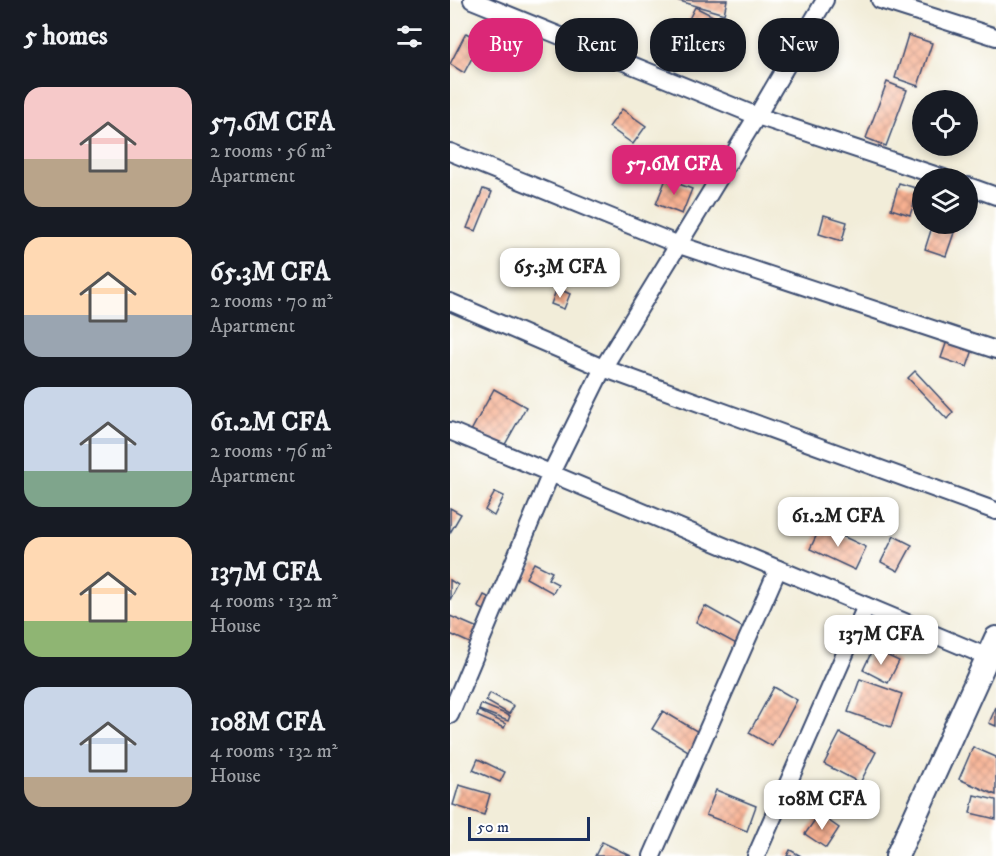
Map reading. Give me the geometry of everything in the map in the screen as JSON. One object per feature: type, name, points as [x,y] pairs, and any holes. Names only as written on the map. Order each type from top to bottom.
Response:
[{"type":"main road","points":[[897,856],[992,648]]},
{"type":"street","points":[[472,0],[757,116],[914,168]]},
{"type":"street","points":[[450,715],[551,473],[603,368],[825,0]]},
{"type":"street","points":[[880,0],[996,37]]},
{"type":"street","points":[[450,152],[679,245],[996,350]]},
{"type":"street","points":[[978,190],[996,196]]},
{"type":"street","points":[[450,302],[603,368],[996,511]]},
{"type":"street","points":[[450,431],[866,606],[992,648]]},
{"type":"street","points":[[652,856],[778,569]]},
{"type":"street","points":[[756,856],[866,606]]},
{"type":"building","points":[[676,0],[727,0],[724,14]]},
{"type":"building","points":[[695,7],[717,18],[690,18]]},
{"type":"building","points":[[466,33],[468,34],[468,65],[464,73],[450,64]]},
{"type":"building","points":[[908,35],[932,43],[918,86],[895,78]]},
{"type":"building","points":[[887,82],[907,90],[886,146],[866,138]]},
{"type":"building","points":[[622,109],[646,126],[633,144],[609,127]]},
{"type":"building","points":[[666,179],[692,189],[682,214],[656,204]]},
{"type":"building","points":[[899,183],[912,187],[910,215],[891,209]]},
{"type":"building","points":[[483,189],[492,192],[476,231],[467,228]]},
{"type":"building","points":[[824,215],[847,222],[842,241],[819,234]]},
{"type":"building","points":[[930,234],[954,234],[946,256],[925,249]]},
{"type":"building","points":[[557,288],[570,294],[564,309],[551,304]]},
{"type":"building","points":[[948,338],[974,347],[967,367],[941,358]]},
{"type":"building","points":[[915,371],[953,412],[947,419],[908,378]]},
{"type":"building","points":[[494,389],[526,407],[503,448],[471,431]]},
{"type":"building","points":[[495,492],[504,496],[494,516],[485,510]]},
{"type":"building","points":[[450,508],[461,514],[450,533]]},
{"type":"building","points":[[821,526],[866,547],[855,570],[810,549]]},
{"type":"building","points":[[894,536],[912,545],[898,571],[881,562]]},
{"type":"building","points":[[534,563],[552,572],[548,579],[558,584],[553,593],[526,578]]},
{"type":"building","points":[[450,580],[458,585],[450,600]]},
{"type":"building","points":[[484,595],[492,599],[486,611],[478,607]]},
{"type":"building","points":[[705,606],[749,631],[740,646],[696,622]]},
{"type":"building","points":[[450,616],[480,629],[474,645],[450,634]]},
{"type":"building","points":[[873,649],[899,661],[888,683],[863,670]]},
{"type":"building","points":[[860,679],[902,694],[891,727],[848,712]]},
{"type":"building","points":[[774,687],[797,700],[772,746],[749,733]]},
{"type":"building","points":[[490,693],[514,706],[509,714],[486,701]]},
{"type":"building","points":[[481,704],[510,716],[508,721],[479,710]]},
{"type":"building","points":[[996,707],[996,726],[989,723]]},
{"type":"building","points":[[479,711],[506,724],[504,728],[477,716]]},
{"type":"building","points":[[663,711],[705,736],[693,754],[652,729]]},
{"type":"building","points":[[840,733],[876,752],[860,783],[824,764]]},
{"type":"building","points":[[973,747],[996,757],[996,795],[959,779]]},
{"type":"building","points":[[478,759],[505,772],[500,782],[473,770]]},
{"type":"building","points":[[459,785],[490,794],[484,815],[453,805]]},
{"type":"building","points":[[716,790],[756,806],[747,831],[706,815]]},
{"type":"building","points":[[974,795],[996,800],[996,819],[970,813]]},
{"type":"building","points":[[819,814],[839,828],[826,848],[805,834]]},
{"type":"building","points":[[602,842],[631,856],[595,856]]},
{"type":"building","points":[[790,850],[801,856],[787,856]]}]
